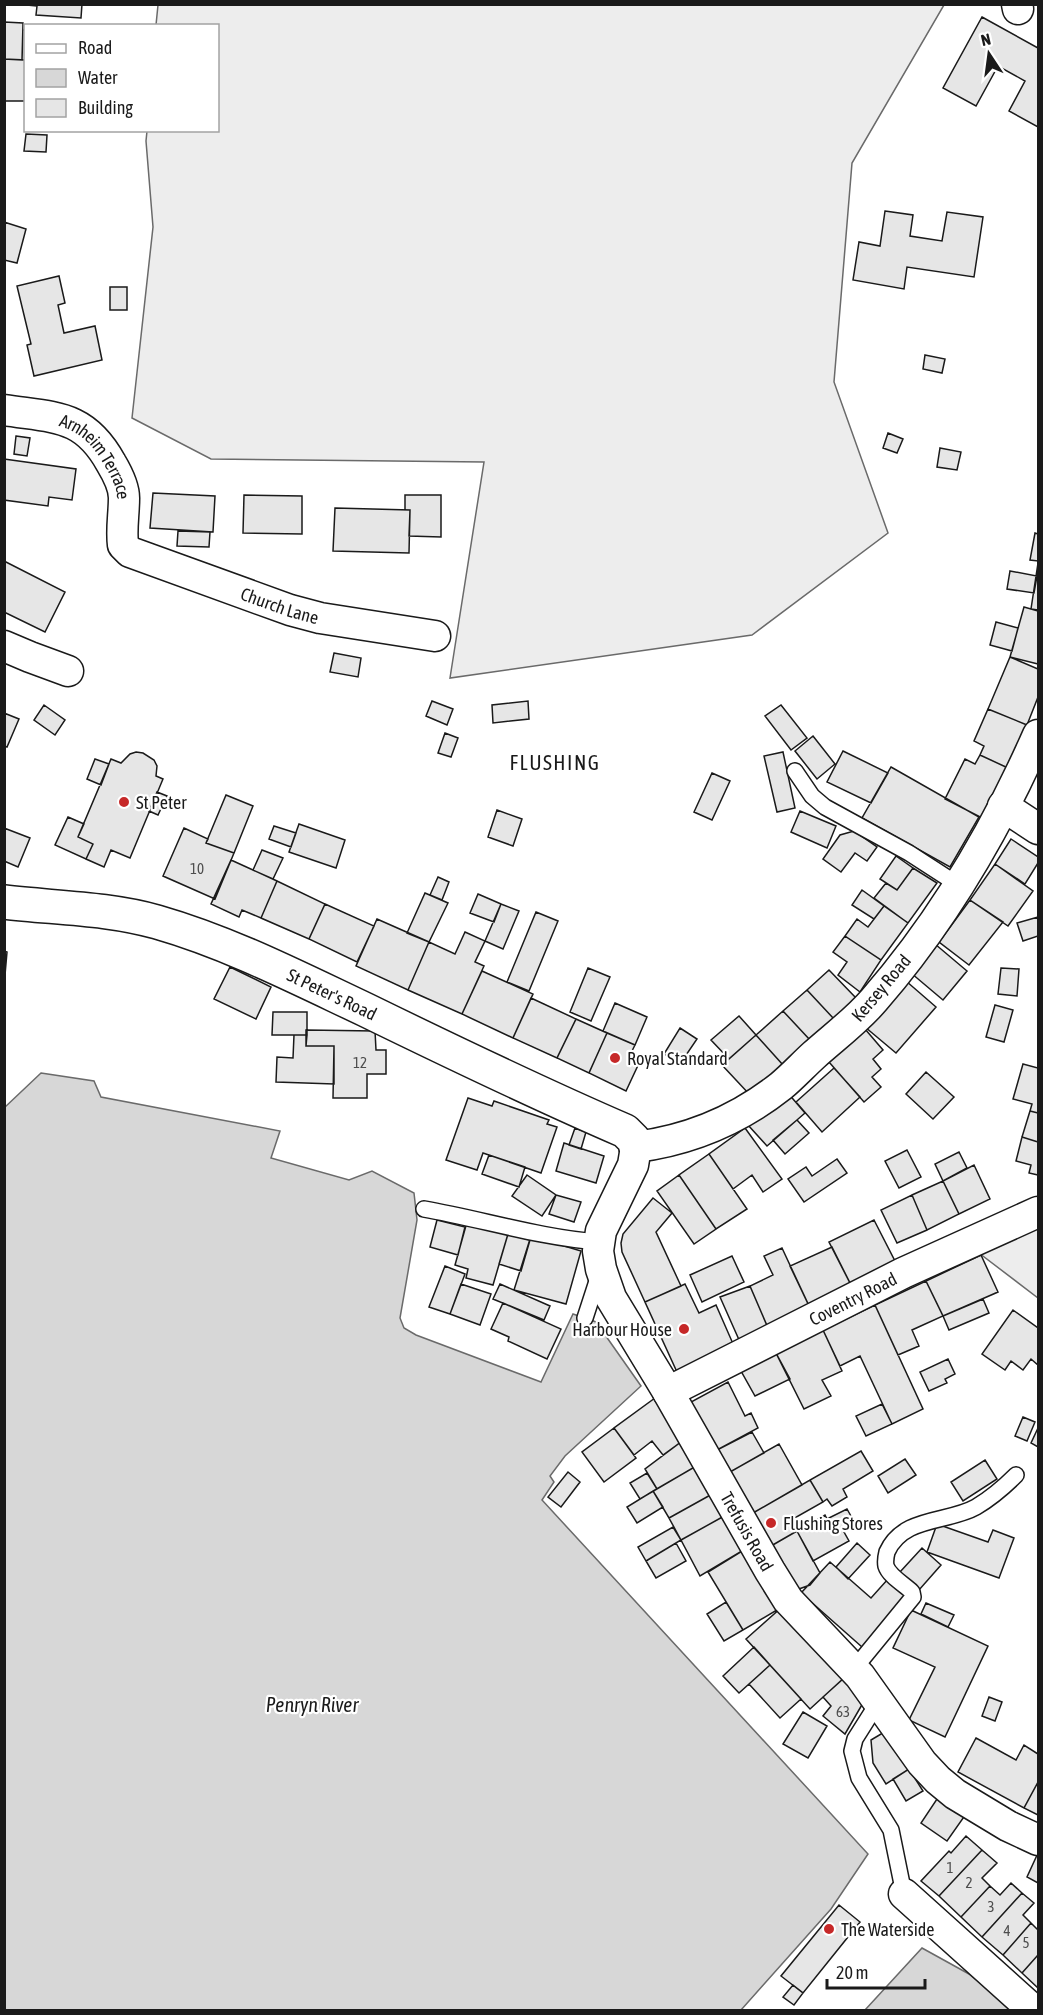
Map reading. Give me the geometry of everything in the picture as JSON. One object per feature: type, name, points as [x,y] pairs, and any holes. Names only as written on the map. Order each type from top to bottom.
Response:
[{"type":"street","name":"Arnheim Terrace","points":[[4,410],[63,419],[79,425],[92,435],[113,466],[122,487],[124,497],[121,531],[123,545],[130,552]]},
{"type":"street","name":"Church Lane","points":[[130,552],[290,610],[320,618],[435,636]]},
{"type":"street","points":[[4,646],[68,670]]},
{"type":"street","name":"Kersey Road","points":[[636,1147],[663,1143],[707,1130],[756,1104],[782,1085],[852,1024],[874,1000],[960,886],[983,848],[1038,735]]},
{"type":"street","points":[[1003,806],[1038,829]]},
{"type":"street","name":"St Peter's Road","points":[[4,902],[133,916],[157,922],[224,946],[273,966],[540,1095],[625,1131],[634,1140],[636,1147]]},
{"type":"street","points":[[599,1256],[605,1220],[633,1165],[636,1147]]},
{"type":"street","name":"Coventry Road","points":[[669,1392],[892,1279],[1038,1212]]},
{"type":"street","name":"Trefusis Road","points":[[599,1256],[611,1298],[669,1392],[788,1600],[854,1670],[879,1701],[922,1763],[938,1780],[955,1794],[1038,1840]]},
{"type":"street","points":[[904,1894],[1033,2010]]},
{"type":"lane","points":[[795,771],[812,796],[825,807],[909,854],[960,886]]},
{"type":"lane","points":[[424,1209],[573,1240],[599,1256],[585,1318]]},
{"type":"lane","points":[[854,1670],[913,1597],[912,1592],[890,1573],[886,1566],[890,1546],[898,1537],[920,1524],[976,1507],[1004,1488],[1016,1474]]},
{"type":"lane","points":[[879,1701],[855,1739],[852,1751],[860,1778],[891,1830],[904,1894]]},
{"type":"shaded area","points":[[158,5],[944,5],[852,163],[834,382],[888,533],[752,635],[450,678],[484,462],[211,459],[132,418],[153,227],[147,132],[219,132],[219,24],[156,24]]},
{"type":"shaded area","points":[[1038,1222],[1038,1298],[975,1250]]},
{"type":"water","name":"Penryn River","points":[[41,1073],[94,1081],[101,1097],[280,1131],[271,1158],[349,1180],[372,1171],[414,1193],[417,1220],[400,1318],[404,1328],[416,1335],[541,1382],[573,1314],[596,1322],[641,1386],[565,1456],[550,1476],[554,1482],[542,1500],[868,1854],[831,1909],[741,2010],[5,2010],[4,1108]]},
{"type":"water","points":[[922,1948],[969,1974],[1015,2010],[865,2010]]},
{"type":"building","points":[[16,4],[82,4],[81,18],[36,15],[37,6]]},
{"type":"building","points":[[982,17],[1038,48],[1038,127],[1009,111],[1025,81],[998,66],[976,106],[943,88]]},
{"type":"building","points":[[4,22],[23,23],[22,60],[4,59]]},
{"type":"building","points":[[23,30],[24,30],[24,60],[22,60]]},
{"type":"building","points":[[4,59],[24,60],[24,101],[4,101]]},
{"type":"building","points":[[26,134],[47,135],[46,152],[24,151]]},
{"type":"building","points":[[885,211],[913,215],[910,236],[942,241],[947,212],[983,217],[974,277],[907,267],[904,289],[853,280],[859,242],[880,246]]},
{"type":"building","points":[[4,222],[26,229],[17,263],[4,260]]},
{"type":"building","points":[[59,276],[65,303],[58,305],[64,333],[95,326],[102,360],[34,376],[27,345],[31,344],[17,286]]},
{"type":"building","points":[[110,287],[127,287],[127,310],[110,310]]},
{"type":"building","points":[[925,355],[945,359],[942,373],[923,369]]},
{"type":"building","points":[[888,433],[903,439],[897,453],[883,448]]},
{"type":"building","points":[[16,436],[30,438],[27,456],[14,454]]},
{"type":"building","points":[[940,448],[961,452],[957,470],[937,467]]},
{"type":"building","points":[[4,459],[76,469],[72,500],[49,497],[48,506],[4,500]]},
{"type":"building","points":[[153,493],[215,496],[213,532],[150,528]]},
{"type":"building","points":[[244,495],[302,496],[302,534],[243,533]]},
{"type":"building","points":[[405,495],[441,495],[441,537],[409,536],[410,510],[405,510]]},
{"type":"building","points":[[335,508],[410,510],[409,553],[333,551]]},
{"type":"building","points":[[178,531],[210,532],[209,547],[177,546]]},
{"type":"building","points":[[1035,533],[1038,534],[1038,561],[1030,560]]},
{"type":"building","points":[[4,561],[65,592],[45,632],[4,612]]},
{"type":"building","points":[[1038,563],[1038,610],[1031,609]]},
{"type":"building","points":[[1010,571],[1037,576],[1034,593],[1007,589]]},
{"type":"building","points":[[1024,607],[1038,611],[1038,664],[1010,657]]},
{"type":"building","points":[[996,622],[1018,628],[1012,651],[990,645]]},
{"type":"building","points":[[334,653],[361,658],[358,677],[330,672]]},
{"type":"building","points":[[1010,657],[1038,669],[1038,697],[1027,725],[988,709]]},
{"type":"building","points":[[432,701],[453,709],[447,725],[426,716]]},
{"type":"building","points":[[528,701],[529,719],[493,723],[492,705]]},
{"type":"building","points":[[44,705],[65,720],[55,735],[34,720]]},
{"type":"building","points":[[781,705],[807,738],[791,750],[765,716]]},
{"type":"building","points":[[988,709],[1027,725],[1008,768],[980,755],[984,746],[974,741]]},
{"type":"building","points":[[4,713],[19,719],[7,747],[4,746]]},
{"type":"building","points":[[445,733],[458,738],[451,757],[438,753]]},
{"type":"building","points":[[813,736],[835,764],[817,779],[795,751]]},
{"type":"building","points":[[843,751],[888,773],[871,803],[827,782]]},
{"type":"building","points":[[783,752],[795,808],[777,812],[764,756]]},
{"type":"building","name":"St Peter","points":[[143,753],[154,760],[157,766],[156,776],[163,779],[130,858],[111,850],[104,867],[86,859],[93,844],[78,837],[111,759],[121,763],[130,754]]},
{"type":"building","points":[[980,755],[1008,768],[984,819],[945,799],[965,759],[975,764]]},
{"type":"building","points":[[95,759],[109,764],[101,785],[87,779]]},
{"type":"building","points":[[891,767],[979,817],[950,867],[862,818]]},
{"type":"building","points":[[712,773],[730,781],[712,820],[694,812]]},
{"type":"building","points":[[157,792],[167,796],[158,815],[149,811]]},
{"type":"building","points":[[226,795],[253,806],[234,853],[206,843]]},
{"type":"building","points":[[497,810],[522,819],[513,846],[488,837]]},
{"type":"building","points":[[800,811],[836,826],[827,848],[791,832]]},
{"type":"building","points":[[68,817],[84,824],[78,837],[93,844],[86,859],[55,845]]},
{"type":"building","points":[[299,824],[345,840],[336,868],[289,852]]},
{"type":"building","points":[[274,826],[296,833],[291,847],[269,839]]},
{"type":"building","points":[[4,828],[30,838],[18,867],[4,861]]},
{"type":"building","points":[[184,828],[208,839],[206,843],[234,853],[215,899],[163,876]]},
{"type":"building","points":[[854,831],[877,847],[867,861],[855,853],[841,872],[823,859],[840,835]]},
{"type":"building","points":[[1011,839],[1038,857],[1038,863],[1025,884],[995,864]]},
{"type":"building","points":[[262,850],[283,858],[273,879],[253,870]]},
{"type":"building","points":[[896,856],[913,868],[897,890],[880,879]]},
{"type":"building","points":[[231,860],[277,881],[261,918],[242,910],[239,917],[211,904]]},
{"type":"building","points":[[995,864],[1033,891],[1008,926],[970,900]]},
{"type":"building","points":[[913,868],[937,883],[908,923],[874,898],[886,883],[897,890]]},
{"type":"building","points":[[438,877],[449,882],[442,900],[430,895]]},
{"type":"building","points":[[277,881],[325,904],[309,939],[261,918]]},
{"type":"building","points":[[862,890],[884,906],[874,919],[852,905]]},
{"type":"building","points":[[425,893],[448,903],[429,942],[407,933]]},
{"type":"building","points":[[478,894],[501,904],[494,922],[470,913]]},
{"type":"building","points":[[970,900],[1003,922],[969,965],[939,942]]},
{"type":"building","points":[[325,904],[374,926],[357,962],[309,939]]},
{"type":"building","points":[[501,904],[519,911],[503,949],[485,941]]},
{"type":"building","points":[[884,906],[908,923],[881,960],[845,936],[857,919],[868,927]]},
{"type":"building","points":[[536,912],[558,921],[529,991],[507,982]]},
{"type":"building","points":[[1038,917],[1038,936],[1023,941],[1017,923]]},
{"type":"building","points":[[377,919],[429,942],[408,990],[356,966]]},
{"type":"building","points":[[465,932],[485,941],[475,962],[484,966],[462,1014],[408,990],[429,942],[455,954]]},
{"type":"building","points":[[845,936],[881,960],[860,992],[838,975],[847,962],[833,952]]},
{"type":"building","points":[[935,944],[967,971],[943,1000],[911,973]]},
{"type":"building","points":[[4,951],[7,952],[5,975],[4,975]]},
{"type":"building","points":[[230,967],[271,987],[256,1019],[214,999]]},
{"type":"building","points":[[588,968],[610,977],[591,1021],[570,1012]]},
{"type":"building","points":[[1001,968],[1019,969],[1017,996],[998,994]]},
{"type":"building","points":[[829,970],[856,998],[834,1019],[807,990]]},
{"type":"building","points":[[482,971],[533,994],[513,1038],[462,1014]]},
{"type":"building","points":[[906,981],[936,1007],[896,1053],[865,1027]]},
{"type":"building","points":[[807,990],[834,1019],[810,1040],[783,1011]]},
{"type":"building","points":[[531,998],[576,1019],[557,1058],[513,1038]]},
{"type":"building","points":[[615,1003],[647,1017],[635,1045],[603,1031]]},
{"type":"building","points":[[995,1005],[1013,1010],[1004,1042],[986,1037]]},
{"type":"building","points":[[783,1011],[810,1040],[783,1065],[756,1035]]},
{"type":"building","points":[[273,1012],[307,1012],[307,1035],[272,1035]]},
{"type":"building","points":[[739,1016],[756,1035],[729,1059],[711,1040]]},
{"type":"building","points":[[576,1019],[607,1033],[589,1073],[557,1058]]},
{"type":"building","points":[[680,1028],[697,1039],[680,1064],[664,1054]]},
{"type":"building","points":[[865,1029],[883,1050],[873,1059],[881,1069],[872,1077],[881,1087],[864,1102],[829,1062]]},
{"type":"building","points":[[306,1030],[375,1031],[376,1050],[386,1050],[386,1074],[367,1074],[367,1098],[333,1098],[334,1046],[306,1046]]},
{"type":"building","points":[[607,1033],[635,1045],[630,1055],[640,1061],[626,1091],[589,1073]]},
{"type":"building","points":[[294,1035],[307,1035],[306,1046],[334,1046],[334,1084],[276,1082],[277,1057],[293,1058]]},
{"type":"building","points":[[756,1035],[783,1065],[750,1095],[722,1065]]},
{"type":"building","points":[[1023,1064],[1038,1068],[1038,1113],[1030,1111],[1032,1104],[1013,1099]]},
{"type":"building","points":[[834,1068],[860,1097],[822,1132],[796,1102]]},
{"type":"building","points":[[926,1072],[954,1097],[933,1119],[906,1094]]},
{"type":"building","points":[[787,1092],[805,1113],[767,1146],[748,1125]]},
{"type":"building","points":[[468,1098],[492,1106],[494,1101],[549,1120],[547,1124],[557,1127],[541,1173],[483,1153],[477,1170],[446,1160]]},
{"type":"building","points":[[1030,1111],[1038,1113],[1038,1142],[1022,1137]]},
{"type":"building","points":[[797,1120],[809,1133],[785,1154],[773,1140]]},
{"type":"building","points":[[575,1128],[586,1132],[581,1149],[569,1145]]},
{"type":"building","points":[[745,1128],[782,1179],[763,1192],[752,1175],[733,1189],[709,1154]]},
{"type":"building","points":[[1022,1137],[1038,1142],[1038,1175],[1029,1173],[1031,1165],[1016,1161]]},
{"type":"building","points":[[564,1143],[604,1156],[596,1183],[556,1171]]},
{"type":"building","points":[[907,1150],[921,1177],[899,1188],[885,1161]]},
{"type":"building","points":[[959,1152],[967,1168],[943,1181],[935,1164]]},
{"type":"building","points":[[709,1154],[747,1209],[716,1229],[679,1175]]},
{"type":"building","points":[[489,1155],[525,1167],[519,1187],[482,1174]]},
{"type":"building","points":[[837,1159],[847,1173],[804,1202],[788,1179],[806,1167],[812,1176]]},
{"type":"building","points":[[974,1165],[990,1199],[959,1214],[943,1181]]},
{"type":"building","points":[[527,1175],[556,1195],[542,1216],[512,1196]]},
{"type":"building","points":[[679,1175],[716,1229],[694,1244],[657,1191]]},
{"type":"building","points":[[943,1181],[959,1214],[927,1230],[912,1195]]},
{"type":"building","points":[[556,1195],[581,1202],[574,1222],[549,1214]]},
{"type":"building","points":[[912,1195],[927,1230],[897,1243],[881,1210]]},
{"type":"building","points":[[653,1198],[672,1213],[656,1232],[681,1286],[645,1302],[622,1252],[621,1243],[623,1234]]},
{"type":"building","points":[[437,1220],[465,1227],[458,1255],[430,1247]]},
{"type":"building","points":[[874,1220],[897,1265],[852,1287],[829,1242]]},
{"type":"building","points":[[467,1222],[508,1234],[493,1285],[466,1278],[468,1269],[455,1265]]},
{"type":"building","points":[[508,1234],[530,1240],[521,1271],[499,1264]]},
{"type":"building","points":[[531,1236],[581,1251],[566,1304],[514,1290]]},
{"type":"building","points":[[832,1247],[852,1287],[810,1308],[790,1266]]},
{"type":"building","points":[[782,1248],[810,1308],[768,1328],[750,1286],[773,1275],[764,1256]]},
{"type":"building","points":[[981,1255],[998,1292],[943,1316],[926,1281]]},
{"type":"building","points":[[732,1256],[744,1282],[702,1302],[690,1275]]},
{"type":"building","points":[[445,1266],[465,1274],[450,1314],[429,1307]]},
{"type":"building","points":[[926,1281],[943,1316],[912,1330],[919,1346],[898,1355],[875,1305]]},
{"type":"building","points":[[461,1284],[491,1294],[480,1325],[450,1314]]},
{"type":"building","points":[[500,1284],[550,1306],[544,1320],[493,1299]]},
{"type":"building","points":[[685,1284],[699,1313],[716,1305],[734,1346],[677,1372],[645,1302]]},
{"type":"building","points":[[750,1286],[768,1328],[740,1342],[720,1297]]},
{"type":"building","points":[[983,1299],[989,1313],[949,1330],[943,1316]]},
{"type":"building","points":[[503,1303],[561,1329],[547,1359],[508,1341],[509,1337],[491,1329]]},
{"type":"building","points":[[875,1305],[923,1409],[892,1424],[860,1356],[840,1366],[823,1330]]},
{"type":"building","points":[[1013,1310],[1038,1328],[1038,1365],[1031,1359],[1023,1370],[1011,1361],[1005,1370],[982,1354]]},
{"type":"building","points":[[823,1330],[842,1371],[822,1380],[831,1396],[804,1409],[776,1353]]},
{"type":"building","points":[[776,1353],[790,1379],[755,1396],[741,1371]]},
{"type":"building","points":[[948,1359],[955,1374],[945,1379],[947,1383],[929,1391],[920,1372]]},
{"type":"building","points":[[728,1382],[745,1416],[751,1413],[758,1428],[717,1450],[691,1402]]},
{"type":"building","points":[[655,1398],[685,1439],[663,1455],[652,1441],[634,1455],[614,1428]]},
{"type":"building","points":[[882,1404],[892,1424],[866,1436],[856,1416]]},
{"type":"building","points":[[1023,1417],[1035,1422],[1027,1441],[1015,1436]]},
{"type":"building","points":[[614,1428],[636,1458],[604,1482],[582,1452]]},
{"type":"building","points":[[1038,1428],[1038,1447],[1031,1443]]},
{"type":"building","points":[[752,1432],[764,1453],[730,1472],[717,1450]]},
{"type":"building","points":[[685,1439],[698,1465],[657,1489],[645,1469]]},
{"type":"building","points":[[779,1444],[802,1485],[753,1513],[730,1472]]},
{"type":"building","points":[[861,1451],[873,1471],[843,1489],[847,1497],[832,1506],[827,1499],[823,1502],[810,1480]]},
{"type":"building","points":[[905,1459],[916,1475],[888,1493],[878,1476]]},
{"type":"building","points":[[985,1460],[997,1479],[963,1501],[951,1482]]},
{"type":"building","points":[[698,1465],[714,1493],[669,1518],[653,1491]]},
{"type":"building","points":[[568,1472],[580,1482],[561,1507],[548,1497]]},
{"type":"building","points":[[647,1473],[657,1489],[640,1499],[630,1483]]},
{"type":"building","points":[[810,1480],[823,1502],[791,1520],[797,1531],[771,1546],[753,1513]]},
{"type":"building","points":[[653,1491],[663,1507],[637,1523],[627,1507]]},
{"type":"building","points":[[714,1493],[726,1515],[681,1540],[669,1518]]},
{"type":"building","points":[[847,1509],[856,1525],[844,1532],[849,1541],[813,1561],[797,1531],[825,1515],[827,1519]]},
{"type":"building","points":[[726,1515],[747,1548],[700,1576],[681,1540]]},
{"type":"building","points":[[937,1524],[988,1542],[993,1530],[1014,1538],[999,1578],[927,1552]]},
{"type":"building","points":[[673,1527],[681,1540],[646,1561],[638,1547]]},
{"type":"building","points":[[797,1531],[820,1573],[810,1585],[796,1590],[771,1546]]},
{"type":"building","points":[[676,1543],[686,1561],[656,1578],[646,1561]]},
{"type":"building","points":[[857,1543],[870,1555],[848,1579],[836,1567]]},
{"type":"building","points":[[747,1548],[782,1607],[743,1630],[708,1572]]},
{"type":"building","points":[[922,1548],[941,1565],[919,1590],[900,1572]]},
{"type":"building","points":[[830,1562],[871,1598],[888,1579],[907,1596],[862,1647],[801,1593]]},
{"type":"building","points":[[726,1602],[743,1630],[724,1641],[707,1614]]},
{"type":"building","points":[[926,1603],[954,1615],[948,1627],[921,1614]]},
{"type":"building","points":[[782,1607],[846,1676],[810,1709],[746,1639]]},
{"type":"building","points":[[911,1610],[988,1646],[945,1737],[909,1720],[935,1667],[893,1648]]},
{"type":"building","points":[[754,1647],[770,1665],[739,1693],[723,1676]]},
{"type":"building","points":[[770,1665],[801,1699],[780,1718],[749,1684]]},
{"type":"building","points":[[843,1679],[863,1703],[845,1734],[823,1716],[831,1706],[823,1697]]},
{"type":"building","points":[[989,1697],[1002,1702],[995,1721],[982,1716]]},
{"type":"building","points":[[803,1712],[827,1726],[808,1758],[783,1744]]},
{"type":"building","points":[[886,1731],[909,1769],[886,1784],[873,1763],[871,1740]]},
{"type":"building","points":[[976,1738],[1016,1760],[1024,1745],[1038,1754],[1038,1782],[1024,1808],[958,1772]]},
{"type":"building","points":[[909,1769],[923,1791],[906,1801],[893,1779]]},
{"type":"building","points":[[1038,1782],[1038,1815],[1024,1808]]},
{"type":"building","points":[[939,1796],[966,1814],[947,1841],[921,1823]]},
{"type":"building","points":[[966,1836],[982,1850],[939,1896],[921,1881]]},
{"type":"building","points":[[982,1850],[997,1863],[982,1878],[990,1886],[961,1917],[939,1896]]},
{"type":"building","points":[[1038,1853],[1038,1883],[1027,1877]]},
{"type":"building","points":[[1011,1883],[1022,1893],[982,1937],[961,1917],[990,1886],[1000,1895]]},
{"type":"building","points":[[1022,1893],[1034,1903],[1023,1915],[1031,1923],[1003,1955],[982,1937]]},
{"type":"building","points":[[839,1905],[860,1922],[803,1993],[781,1976]]},
{"type":"building","points":[[1031,1923],[1038,1930],[1038,1955],[1022,1973],[1003,1955]]},
{"type":"building","points":[[1038,1955],[1038,1988],[1022,1973]]},
{"type":"building","points":[[793,1985],[803,1993],[794,2005],[783,1997]]},
{"type":"place","name":"St Peter","points":[[124,802]]},
{"type":"place","name":"Royal Standard","points":[[615,1058]]},
{"type":"place","name":"Harbour House","points":[[684,1329]]},
{"type":"place","name":"Flushing Stores","points":[[771,1523]]},
{"type":"place","name":"The Waterside","points":[[829,1929]]},
{"type":"district","name":"FLUSHING","points":[[555,762]]}]
